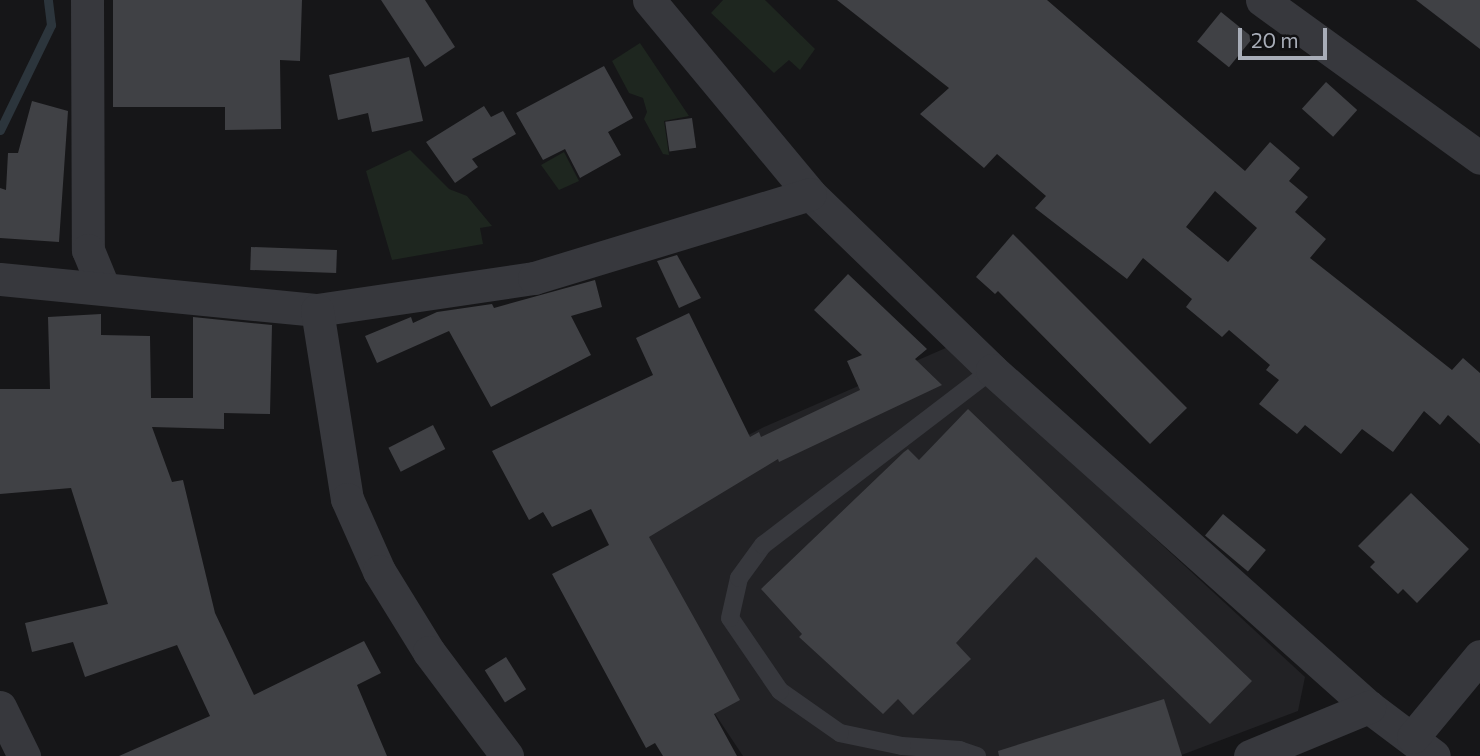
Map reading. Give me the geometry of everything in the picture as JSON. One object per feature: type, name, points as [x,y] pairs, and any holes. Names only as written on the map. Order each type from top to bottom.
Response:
[{"type":"street","points":[[87,0],[88,250],[104,289]]},
{"type":"street","points":[[649,0],[810,194],[992,370],[1369,707],[1423,746],[1480,656]]},
{"type":"street","points":[[1262,0],[1480,158]]},
{"type":"street","points":[[0,278],[317,310],[534,278],[810,194]]},
{"type":"street","points":[[317,310],[347,499],[379,571],[429,652],[507,756]]},
{"type":"street","points":[[0,707],[24,756]]},
{"type":"street","points":[[1250,756],[1369,707]]},
{"type":"lane","points":[[977,756],[960,750],[902,746],[840,733],[780,691],[730,618],[739,578],[763,545],[992,370]]},
{"type":"shaded area","points":[[723,0],[765,0],[815,49],[800,70],[789,60],[774,73],[711,13]]},
{"type":"shaded area","points":[[640,43],[689,116],[664,121],[669,155],[663,154],[644,119],[647,112],[643,98],[629,93],[612,61]]},
{"type":"shaded area","points":[[410,150],[449,189],[467,196],[492,226],[480,228],[483,244],[392,260],[366,171]]},
{"type":"shaded area","points":[[564,152],[579,181],[559,190],[541,165]]},
{"type":"shaded area","points":[[948,347],[1305,677],[1298,711],[1179,756],[743,756],[711,708],[604,509],[764,427]]},
{"type":"building","points":[[113,0],[302,0],[300,61],[280,60],[281,129],[225,130],[225,107],[113,107]]},
{"type":"building","points":[[381,0],[425,0],[455,47],[425,67]]},
{"type":"building","points":[[837,0],[1047,0],[1245,171],[1270,142],[1300,168],[1289,181],[1308,197],[1295,212],[1326,239],[1310,258],[1452,370],[1463,358],[1480,373],[1480,444],[1448,415],[1440,425],[1424,411],[1393,452],[1362,429],[1341,454],[1305,425],[1297,434],[1259,404],[1279,380],[1266,370],[1270,365],[1229,330],[1222,337],[1186,307],[1192,299],[1143,258],[1127,279],[1035,208],[1046,196],[997,154],[984,168],[920,114],[949,88]],"holes":[[[1215,191],[1257,228],[1228,262],[1186,227]]]},
{"type":"building","points":[[1416,0],[1480,0],[1480,49]]},
{"type":"building","points":[[1221,12],[1253,38],[1229,67],[1197,42]]},
{"type":"building","points":[[409,57],[423,121],[372,132],[368,113],[338,120],[329,75]]},
{"type":"building","points":[[604,66],[633,118],[608,132],[621,155],[580,178],[565,149],[543,160],[516,113]]},
{"type":"building","points":[[1326,82],[1357,110],[1333,137],[1302,109]]},
{"type":"building","points":[[32,101],[68,111],[59,242],[0,238],[0,188],[6,190],[8,153],[18,153]]},
{"type":"building","points":[[484,106],[491,117],[503,111],[516,134],[472,159],[478,167],[455,183],[426,142]]},
{"type":"building","points":[[692,118],[696,148],[669,151],[665,122]]},
{"type":"building","points":[[1013,234],[1187,408],[1150,444],[998,291],[995,294],[976,277]]},
{"type":"building","points":[[251,247],[337,250],[336,273],[250,270]]},
{"type":"building","points":[[677,255],[701,298],[679,308],[657,261]]},
{"type":"building","points":[[848,274],[927,349],[915,359],[942,385],[779,462],[778,459],[649,537],[740,700],[714,714],[737,756],[663,756],[655,743],[646,748],[552,574],[609,545],[591,509],[552,527],[543,512],[529,520],[492,451],[653,375],[636,338],[689,313],[750,437],[759,432],[761,437],[860,390],[847,361],[862,355],[814,310]]},
{"type":"building","points":[[595,280],[602,307],[571,316],[591,355],[491,407],[449,331],[377,363],[365,336],[411,317],[413,323],[437,312],[492,304],[494,308]]},
{"type":"building","points":[[101,314],[101,335],[150,336],[151,398],[193,398],[193,317],[272,325],[270,414],[224,413],[224,429],[152,427],[172,482],[183,480],[215,613],[254,695],[364,641],[381,673],[357,685],[387,756],[119,756],[210,716],[177,645],[85,677],[73,642],[32,652],[25,623],[108,604],[71,488],[0,494],[0,389],[50,389],[48,317]]},
{"type":"building","points":[[968,409],[1252,681],[1210,724],[1036,557],[956,643],[971,659],[913,715],[898,699],[883,714],[799,637],[802,634],[761,589],[904,452],[908,449],[919,460]]},
{"type":"building","points":[[433,425],[445,449],[401,472],[388,448]]},
{"type":"building","points":[[1411,493],[1469,549],[1417,603],[1403,589],[1398,594],[1370,567],[1375,562],[1358,546]]},
{"type":"building","points":[[1223,514],[1266,550],[1248,571],[1205,535]]},
{"type":"building","points":[[506,657],[526,689],[505,702],[485,670]]},
{"type":"building","points":[[1164,699],[1182,756],[999,756],[998,751]]},
{"type":"waterway","points":[[0,130],[51,25],[48,0]]}]
